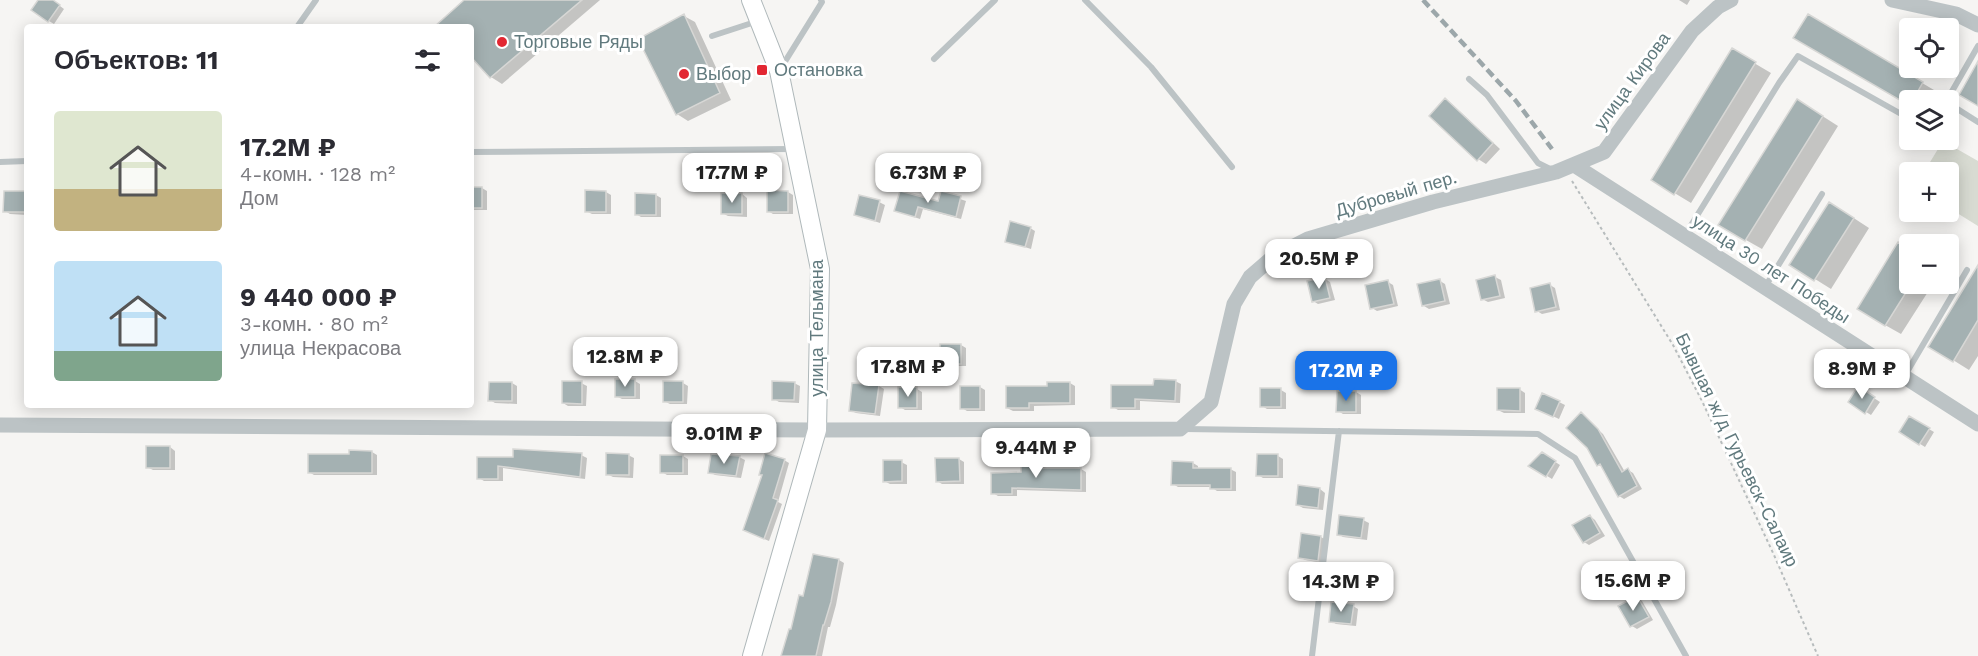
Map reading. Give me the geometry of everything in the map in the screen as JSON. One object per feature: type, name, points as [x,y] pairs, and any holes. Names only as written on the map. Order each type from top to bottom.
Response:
[{"type":"main road","name":"улица Тельмана","points":[[751,0],[779,71],[797,149],[820,269],[817,430],[752,656]]},
{"type":"street","name":"улица Кирова","points":[[1565,168],[1604,152],[1692,31],[1718,8],[1731,0]]},
{"type":"street","points":[[1892,0],[1956,14],[1978,25]]},
{"type":"street","name":"улица 30 лет Победы","points":[[1565,168],[1685,236],[1978,424]]},
{"type":"street","name":"Дубровый пер.","points":[[1180,429],[1211,402],[1234,304],[1250,277],[1273,257],[1308,239],[1433,202],[1565,168]]},
{"type":"street","points":[[0,425],[817,430],[1180,429]]},
{"type":"lane","points":[[299,24],[315,0]]},
{"type":"lane","points":[[779,71],[822,2],[821,0]]},
{"type":"lane","points":[[934,59],[995,0]]},
{"type":"lane","points":[[1085,0],[1150,67],[1232,167]]},
{"type":"lane","points":[[712,36],[759,21]]},
{"type":"lane","points":[[1954,90],[1978,46]]},
{"type":"lane","points":[[1685,236],[1798,56],[1899,113]]},
{"type":"lane","points":[[1468,79],[1487,95],[1538,163],[1565,168]]},
{"type":"lane","points":[[1959,109],[1978,122]]},
{"type":"lane","points":[[474,152],[797,149]]},
{"type":"lane","points":[[0,162],[24,161]]},
{"type":"lane","points":[[1765,288],[1822,194]]},
{"type":"lane","points":[[1904,378],[1967,270]]},
{"type":"lane","points":[[1180,429],[1538,434],[1575,458],[1686,656]]},
{"type":"lane","points":[[1312,656],[1339,431]]},
{"type":"path","name":"Бывшая ж/д Гурьевск-Салаир","points":[[1565,168],[1673,345],[1702,401],[1774,555],[1818,656]]},
{"type":"shaded area","points":[[1937,150],[1959,150],[1978,161],[1978,226],[1959,214],[1959,162],[1930,162]]},
{"type":"building","points":[[38,0],[53,0],[60,5],[48,22],[31,10]]},
{"type":"building","name":"Торговые Ряды","points":[[464,0],[582,0],[490,78],[474,60],[474,24],[437,24]]},
{"type":"building","name":"Выбор","points":[[684,14],[720,93],[676,115],[638,39]]},
{"type":"building","points":[[1808,14],[1899,68],[1899,78],[1916,78],[1923,82],[1919,90],[1899,90],[1899,100],[1793,38]]},
{"type":"building","points":[[1732,48],[1756,62],[1674,195],[1651,180]]},
{"type":"building","points":[[1978,61],[1978,106],[1959,95]]},
{"type":"building","points":[[1445,98],[1493,143],[1477,161],[1429,116]]},
{"type":"building","points":[[1797,99],[1823,116],[1745,241],[1718,225]]},
{"type":"building","points":[[474,187],[482,187],[482,208],[474,208]]},
{"type":"building","points":[[585,190],[606,191],[606,212],[585,212]]},
{"type":"building","points":[[767,190],[788,191],[788,212],[767,212]]},
{"type":"building","points":[[4,191],[24,191],[24,212],[3,212]]},
{"type":"building","points":[[900,191],[938,201],[941,191],[961,196],[956,217],[918,207],[915,217],[894,211]]},
{"type":"building","points":[[635,193],[656,194],[656,215],[635,215]]},
{"type":"building","points":[[721,193],[742,193],[742,214],[721,214]]},
{"type":"building","points":[[859,195],[880,200],[875,221],[854,215]]},
{"type":"building","points":[[1829,202],[1854,218],[1814,281],[1789,265]]},
{"type":"building","points":[[1010,221],[1031,227],[1025,247],[1005,242]]},
{"type":"building","points":[[1899,243],[1899,294],[1905,294],[1885,326],[1857,309]]},
{"type":"building","points":[[1978,265],[1978,320],[1953,362],[1928,347]]},
{"type":"building","points":[[1495,275],[1500,296],[1481,300],[1476,280]]},
{"type":"building","points":[[1325,277],[1330,298],[1312,302],[1307,281]]},
{"type":"building","points":[[1440,279],[1445,301],[1422,306],[1417,284]]},
{"type":"building","points":[[1388,280],[1394,304],[1370,309],[1365,285]]},
{"type":"building","points":[[1550,283],[1556,307],[1535,312],[1530,288]]},
{"type":"building","points":[[940,344],[961,344],[961,364],[940,364]]},
{"type":"building","points":[[615,379],[635,379],[635,397],[615,397]]},
{"type":"building","points":[[1154,379],[1176,380],[1175,401],[1135,399],[1135,408],[1111,408],[1111,385],[1153,385]]},
{"type":"building","points":[[562,381],[582,381],[582,404],[562,403]]},
{"type":"building","points":[[663,381],[683,381],[683,402],[663,402]]},
{"type":"building","points":[[772,381],[795,382],[794,400],[772,400]]},
{"type":"building","points":[[489,382],[512,382],[512,401],[488,401]]},
{"type":"building","points":[[1047,382],[1070,382],[1070,403],[1029,403],[1029,408],[1006,408],[1006,386],[1047,386]]},
{"type":"building","points":[[852,383],[879,385],[875,414],[849,411]]},
{"type":"building","points":[[960,386],[980,386],[980,409],[960,409]]},
{"type":"building","points":[[1858,386],[1875,397],[1865,414],[1848,402]]},
{"type":"building","points":[[898,387],[917,387],[917,408],[898,408]]},
{"type":"building","points":[[1260,388],[1281,388],[1281,407],[1260,407]]},
{"type":"building","points":[[1497,388],[1520,388],[1520,411],[1497,410]]},
{"type":"building","points":[[1337,391],[1356,391],[1356,412],[1336,412]]},
{"type":"building","points":[[1542,393],[1560,401],[1553,417],[1535,409]]},
{"type":"building","points":[[1581,412],[1598,429],[1622,472],[1628,468],[1637,486],[1618,497],[1600,464],[1597,466],[1587,448],[1566,428]]},
{"type":"building","points":[[1909,416],[1930,428],[1919,445],[1899,432]]},
{"type":"building","points":[[146,446],[170,446],[170,468],[146,468]]},
{"type":"building","points":[[513,449],[582,453],[580,477],[498,466],[498,479],[477,479],[477,457],[513,457]]},
{"type":"building","points":[[349,450],[372,451],[372,473],[308,473],[308,454],[349,454]]},
{"type":"building","points":[[1542,452],[1556,461],[1546,477],[1528,466]]},
{"type":"building","points":[[606,453],[629,454],[629,475],[606,475]]},
{"type":"building","points":[[765,453],[785,459],[773,498],[778,500],[764,539],[743,530],[762,475],[759,475]]},
{"type":"building","points":[[711,454],[740,456],[736,476],[708,473]]},
{"type":"building","points":[[1257,454],[1278,454],[1278,476],[1256,476]]},
{"type":"building","points":[[660,455],[683,455],[683,473],[660,473]]},
{"type":"building","points":[[935,458],[959,458],[960,481],[936,482]]},
{"type":"building","points":[[883,460],[902,460],[902,481],[883,482]]},
{"type":"building","points":[[1172,461],[1193,462],[1193,468],[1231,468],[1231,489],[1210,489],[1210,485],[1171,485]]},
{"type":"building","points":[[1021,464],[1043,464],[1043,468],[1081,468],[1081,490],[1012,488],[1012,494],[991,494],[991,473],[1021,472]]},
{"type":"building","points":[[1298,485],[1320,488],[1318,508],[1296,505]]},
{"type":"building","points":[[1339,515],[1364,518],[1361,538],[1337,535]]},
{"type":"building","points":[[1590,515],[1600,533],[1583,543],[1572,525]]},
{"type":"building","points":[[1301,533],[1321,536],[1318,561],[1298,558]]},
{"type":"building","points":[[813,554],[839,559],[831,602],[816,656],[781,656],[789,629],[791,629],[799,595],[803,596]]},
{"type":"building","points":[[1637,596],[1649,617],[1630,627],[1618,606]]},
{"type":"building","points":[[1331,602],[1354,604],[1351,624],[1329,622]]},
{"type":"railway","points":[[1423,0],[1516,101],[1552,149]]},
{"type":"place","name":"Торговые Ряды","points":[[502,42]]},
{"type":"place","name":"Остановка","points":[[762,70]]},
{"type":"place","name":"Выбор","points":[[684,74]]}]
